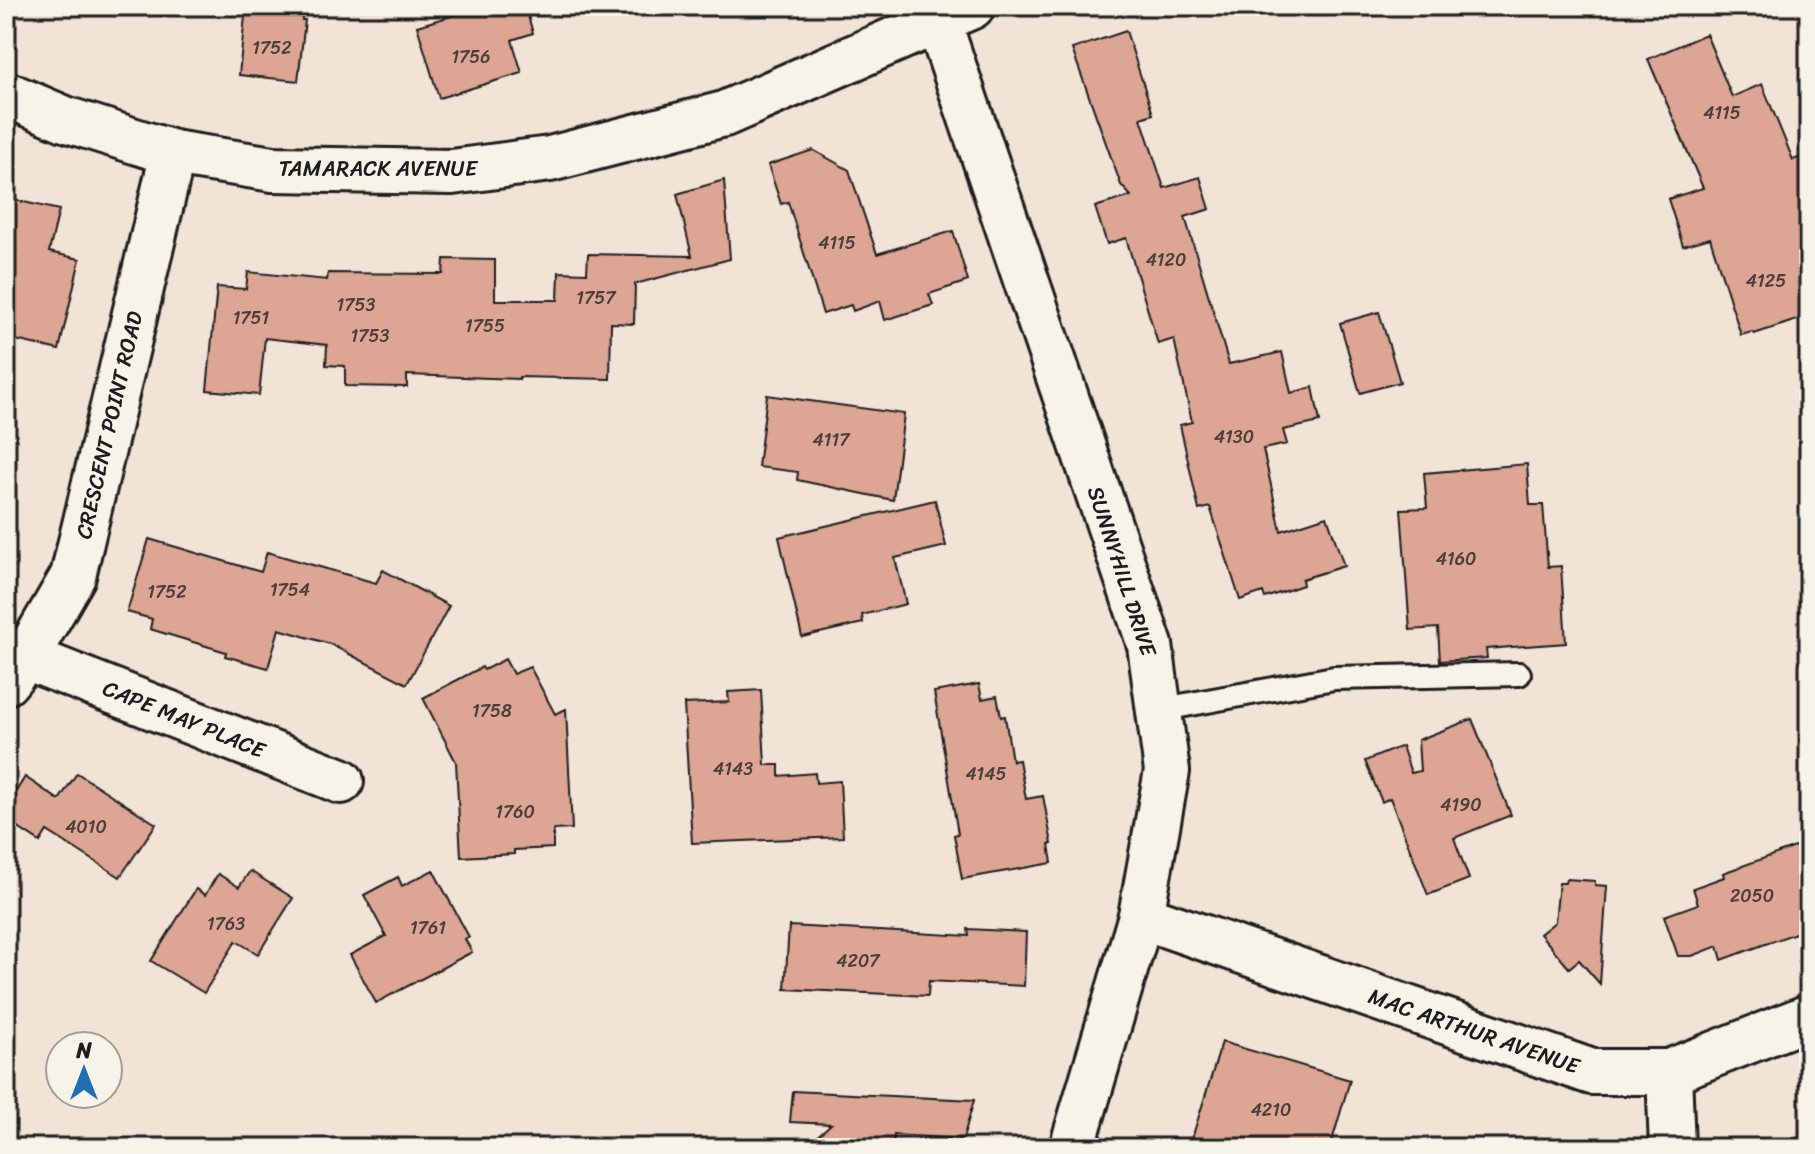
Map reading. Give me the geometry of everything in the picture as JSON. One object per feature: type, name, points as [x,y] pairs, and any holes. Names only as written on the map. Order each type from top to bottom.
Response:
[{"type":"street","name":"TAMARACK AVENUE","points":[[6,94],[65,119],[173,153],[273,169],[452,172],[550,159],[724,114],[947,11]]},
{"type":"street","name":"SUNNYHILL DRIVE","points":[[947,11],[1150,645],[1167,771],[1141,916],[1072,1148]]},
{"type":"street","name":"CRESCENT POINT ROAD","points":[[16,669],[73,576],[173,153]]},
{"type":"street","name":"CAPE MAY PLACE","points":[[16,669],[341,781]]},
{"type":"street","name":"MAC ARTHUR AVENUE","points":[[1141,916],[1592,1072],[1669,1072],[1809,1017]]},
{"type":"street","points":[[1669,1072],[1672,1148]]},
{"type":"lane","points":[[1158,710],[1334,678],[1519,674]]},
{"type":"building","points":[[246,6],[303,6],[302,20],[305,20],[298,81],[239,75]]},
{"type":"building","points":[[486,6],[525,6],[533,33],[512,40],[522,73],[439,98],[417,26]]},
{"type":"building","points":[[1126,31],[1153,114],[1141,118],[1164,188],[1200,177],[1210,209],[1185,217],[1229,364],[1282,352],[1291,393],[1313,387],[1320,422],[1283,430],[1287,444],[1263,449],[1281,531],[1327,516],[1344,566],[1302,579],[1303,585],[1265,598],[1263,592],[1240,600],[1210,507],[1199,510],[1180,425],[1192,422],[1174,339],[1158,344],[1126,238],[1107,244],[1095,207],[1131,196],[1121,185],[1072,49]]},
{"type":"building","points":[[1706,34],[1732,97],[1762,84],[1793,160],[1801,157],[1809,182],[1809,316],[1754,334],[1741,335],[1710,238],[1683,246],[1668,199],[1703,188],[1648,59]]},
{"type":"building","points":[[813,150],[849,170],[877,254],[953,231],[968,281],[929,294],[933,305],[885,320],[880,301],[853,311],[851,305],[823,314],[788,202],[781,204],[768,165]]},
{"type":"building","points":[[724,180],[730,259],[635,284],[634,324],[611,323],[610,379],[407,375],[407,387],[345,386],[345,366],[326,365],[327,345],[265,338],[259,395],[207,390],[217,287],[246,289],[248,272],[327,280],[328,273],[443,274],[444,259],[495,260],[495,300],[558,300],[559,272],[587,273],[588,254],[692,256],[677,194]]},
{"type":"building","points":[[15,200],[59,210],[49,252],[80,259],[59,350],[7,338],[6,293],[16,249],[6,247],[6,240]]},
{"type":"building","points":[[1379,312],[1400,382],[1360,393],[1340,323]]},
{"type":"building","points":[[767,395],[904,414],[893,500],[797,480],[798,472],[758,467]]},
{"type":"building","points":[[1527,464],[1530,505],[1543,505],[1548,567],[1561,566],[1566,643],[1486,649],[1487,658],[1440,661],[1438,628],[1410,630],[1401,509],[1427,508],[1424,473]]},
{"type":"building","points":[[935,500],[946,546],[895,558],[906,604],[862,615],[863,623],[802,637],[779,537]]},
{"type":"building","points":[[149,539],[261,572],[267,552],[376,583],[383,570],[449,606],[407,684],[330,644],[279,629],[268,668],[150,629],[152,619],[127,612]]},
{"type":"building","points":[[505,659],[513,674],[530,667],[555,714],[566,709],[572,829],[553,830],[553,848],[461,857],[456,762],[423,698],[482,667],[484,670]]},
{"type":"building","points":[[979,684],[982,699],[997,696],[1001,717],[1005,716],[1012,761],[1019,760],[1026,799],[1043,796],[1052,844],[1049,844],[1052,863],[962,879],[954,835],[958,834],[934,692]]},
{"type":"building","points":[[761,690],[765,765],[779,765],[779,776],[815,773],[816,783],[840,781],[843,837],[692,843],[684,704],[729,702],[728,692]]},
{"type":"building","points":[[1472,719],[1511,815],[1454,838],[1469,879],[1428,895],[1390,798],[1382,802],[1365,761],[1402,746],[1411,773],[1420,771],[1418,740]]},
{"type":"building","points":[[77,773],[156,824],[120,877],[47,831],[40,842],[6,820],[6,807],[25,777],[59,800]]},
{"type":"building","points":[[1809,842],[1809,928],[1722,960],[1718,946],[1692,956],[1678,956],[1664,916],[1698,904],[1693,888],[1724,877],[1723,873]]},
{"type":"building","points":[[433,870],[469,937],[465,939],[472,952],[376,1003],[350,955],[386,936],[364,895],[398,877],[402,886]]},
{"type":"building","points":[[250,871],[293,898],[258,954],[236,941],[204,993],[151,961],[196,889],[205,895],[218,874],[239,887]]},
{"type":"building","points":[[1566,879],[1595,881],[1595,885],[1607,886],[1600,984],[1579,960],[1569,968],[1540,934],[1555,922],[1559,883],[1565,883]]},
{"type":"building","points":[[789,926],[969,936],[968,929],[1026,932],[1024,986],[929,981],[928,996],[785,989]]},
{"type":"building","points":[[1222,1042],[1350,1080],[1330,1148],[1189,1148]]},
{"type":"building","points":[[793,1091],[974,1100],[963,1139],[894,1135],[893,1148],[804,1148],[831,1124],[790,1122]]}]
